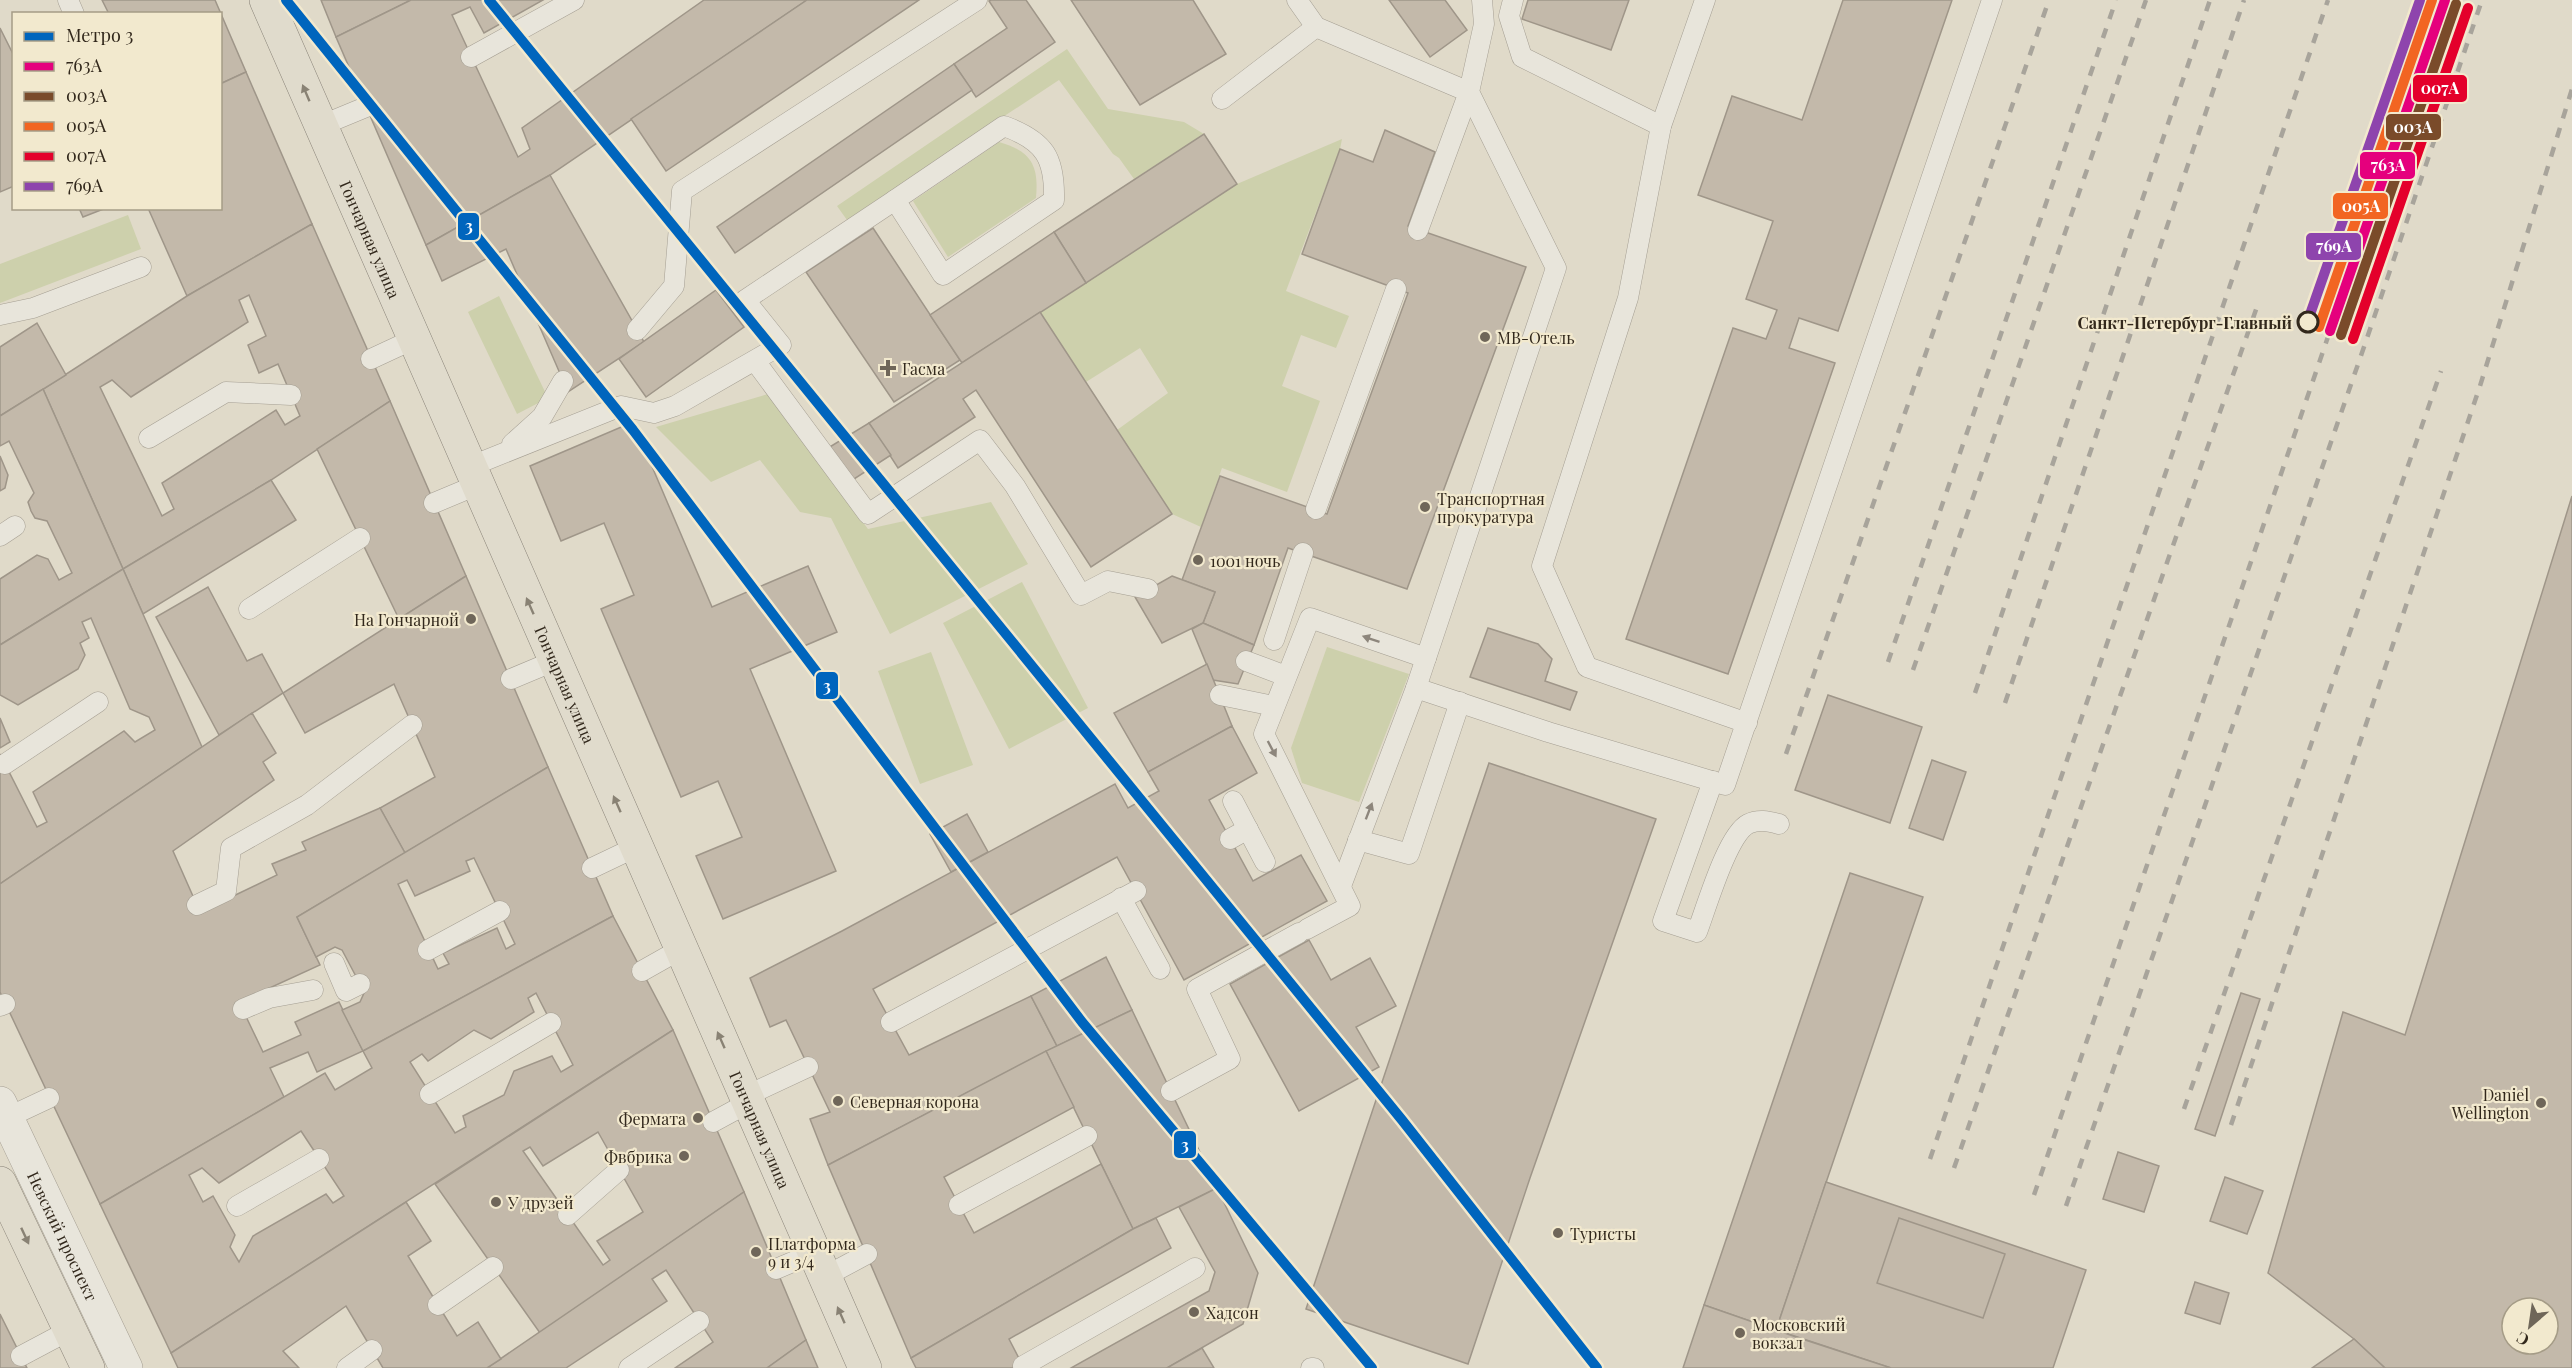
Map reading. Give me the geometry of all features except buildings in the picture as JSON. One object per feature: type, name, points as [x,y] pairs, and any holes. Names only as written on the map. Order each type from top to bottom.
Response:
[{"type":"main road","name":"Гончарная улица","points":[[266,0],[865,1368]]},
{"type":"main road","name":"Невский проспект","points":[[0,1183],[88,1368]]},
{"type":"street","name":"Невский проспект","points":[[2,1114],[126,1368]]},
{"type":"lane","points":[[471,57],[574,0]]},
{"type":"lane","points":[[637,330],[674,286],[682,191],[977,0]]},
{"type":"lane","points":[[1297,0],[1316,27],[1469,92],[1556,268],[1416,688],[1341,886]]},
{"type":"lane","points":[[1418,230],[1469,92],[1484,24],[1482,0]]},
{"type":"lane","points":[[1513,0],[1509,16],[1522,57],[1661,126]]},
{"type":"lane","points":[[1705,0],[1661,126],[1628,298],[1542,566],[1587,667],[1747,723]]},
{"type":"lane","points":[[1416,688],[1548,732],[1725,785],[1992,0]]},
{"type":"lane","points":[[1222,99],[1316,27]]},
{"type":"lane","points":[[320,126],[366,107]]},
{"type":"lane","points":[[501,454],[621,406],[654,413],[675,406],[781,345],[745,300],[1004,126],[1024,134],[1044,150],[1054,175],[1054,200],[943,275],[895,200]]},
{"type":"lane","points":[[0,315],[33,308],[141,267]]},
{"type":"lane","points":[[1316,509],[1396,289]]},
{"type":"lane","points":[[371,359],[414,339]]},
{"type":"lane","points":[[755,361],[867,514],[980,440],[1015,486],[1081,595],[1108,581],[1148,589]]},
{"type":"lane","points":[[434,503],[501,454],[542,417],[563,381]]},
{"type":"lane","points":[[149,438],[226,392],[291,395]]},
{"type":"lane","points":[[249,609],[360,538]]},
{"type":"lane","points":[[1274,640],[1303,553]]},
{"type":"lane","points":[[1171,1091],[1230,1059],[1197,989],[1350,906],[1264,734],[1310,618],[1426,658]]},
{"type":"lane","points":[[511,679],[554,661]]},
{"type":"lane","points":[[1246,661],[1286,676]]},
{"type":"lane","points":[[1220,695],[1274,706]]},
{"type":"lane","points":[[5,764],[98,702]]},
{"type":"lane","points":[[1359,840],[1409,854],[1460,702]]},
{"type":"lane","points":[[197,905],[226,891],[231,848],[307,805],[412,725]]},
{"type":"lane","points":[[1713,781],[1663,921],[1697,932],[1728,849],[1736,834],[1747,825],[1762,820],[1779,824]]},
{"type":"lane","points":[[1233,801],[1265,862]]},
{"type":"lane","points":[[1230,839],[1248,829]]},
{"type":"lane","points":[[592,868],[636,847]]},
{"type":"lane","points":[[891,1022],[1128,894],[1160,969]]},
{"type":"lane","points":[[428,950],[500,911]]},
{"type":"lane","points":[[642,971],[681,949]]},
{"type":"lane","points":[[334,963],[346,991],[360,984]]},
{"type":"lane","points":[[243,1009],[269,998],[313,990]]},
{"type":"lane","points":[[430,1094],[551,1023]]},
{"type":"lane","points":[[713,1122],[747,1100],[808,1067]]},
{"type":"lane","points":[[2,1114],[50,1098]]},
{"type":"lane","points":[[958,1205],[1087,1136]]},
{"type":"lane","points":[[237,1206],[319,1158]]},
{"type":"lane","points":[[568,1215],[619,1170]]},
{"type":"lane","points":[[776,1269],[819,1265],[867,1254]]},
{"type":"lane","points":[[438,1305],[493,1267]]},
{"type":"lane","points":[[1023,1366],[1195,1268]]},
{"type":"lane","points":[[629,1368],[699,1321]]},
{"type":"lane","points":[[21,1356],[70,1330]]},
{"type":"lane","points":[[347,1368],[372,1350]]},
{"type":"green space","points":[[1067,49],[1108,109],[1184,122],[1204,134],[1134,179],[1059,80],[847,220],[837,206]]},
{"type":"green space","points":[[1342,139],[1286,291],[1349,316],[1336,348],[1301,335],[1282,386],[1320,401],[1287,492],[1222,468],[1201,527],[1172,514],[1117,430],[1168,393],[1140,348],[1086,382],[1040,312],[1237,184]]},
{"type":"green space","points":[[999,142],[1019,150],[1031,161],[1036,177],[1036,198],[948,257],[913,201]]},
{"type":"green space","points":[[128,215],[141,249],[0,303],[0,264]]},
{"type":"green space","points":[[499,296],[548,398],[517,414],[468,312]]},
{"type":"green space","points":[[768,394],[868,529],[991,502],[1028,564],[890,634],[831,518],[800,512],[760,460],[711,482],[656,427]]},
{"type":"green space","points":[[1022,582],[1088,708],[1009,749],[943,623]]},
{"type":"green space","points":[[1327,647],[1409,674],[1359,802],[1302,783],[1291,748]]},
{"type":"green space","points":[[931,652],[973,765],[920,784],[878,671]]},
{"type":"railway","points":[[1786,754],[2049,0]]},
{"type":"railway","points":[[1888,662],[2116,0]]},
{"type":"railway","points":[[1913,670],[2146,0]]},
{"type":"railway","points":[[1975,693],[2210,0]]},
{"type":"railway","points":[[2005,703],[2244,0]]},
{"type":"railway","points":[[1930,1159],[2328,0]]},
{"type":"railway","points":[[2066,1206],[2482,0]]},
{"type":"railway","points":[[2231,1125],[2480,386],[2572,89]]},
{"type":"railway","points":[[1954,1168],[2258,304]]},
{"type":"railway","points":[[2034,1195],[2330,331]]},
{"type":"railway","points":[[2184,1109],[2441,371]]},
{"type":"metro line","name":"3","points":[[286,0],[633,430],[1082,1022],[1372,1368]]},
{"type":"metro line","name":"3","points":[[489,0],[1402,1120],[1597,1368]]},
{"type":"transit line","name":"769А","points":[[2307,323],[2420,0]]},
{"type":"transit line","name":"005А","points":[[2319,327],[2432,0]]},
{"type":"transit line","name":"763А","points":[[2330,331],[2445,0]]},
{"type":"transit line","name":"003А","points":[[2341,335],[2456,4]]},
{"type":"transit line","name":"007А","points":[[2353,339],[2468,8]]},
{"type":"place","name":"Санкт-Петербург-Главный","points":[[2308,322]]},
{"type":"place","name":"МВ-Отель","points":[[1485,337]]},
{"type":"place","name":"Гасма","points":[[888,368]]},
{"type":"place","name":"Транспортная прокуратура","points":[[1425,507]]},
{"type":"place","name":"1001 ночь","points":[[1198,560]]},
{"type":"place","name":"На Гончарной","points":[[471,619]]},
{"type":"place","name":"Северная корона","points":[[838,1101]]},
{"type":"place","name":"Daniel Wellington","points":[[2541,1103]]},
{"type":"place","name":"Фермата","points":[[698,1118]]},
{"type":"place","name":"Фвбрика","points":[[684,1156]]},
{"type":"place","name":"У друзей","points":[[496,1202]]},
{"type":"place","name":"Туристы","points":[[1558,1233]]},
{"type":"place","name":"Платформа 9 и 3/4","points":[[756,1252]]},
{"type":"place","name":"Хадсон","points":[[1194,1312]]},
{"type":"place","name":"Московский вокзал","points":[[1740,1333]]}]
